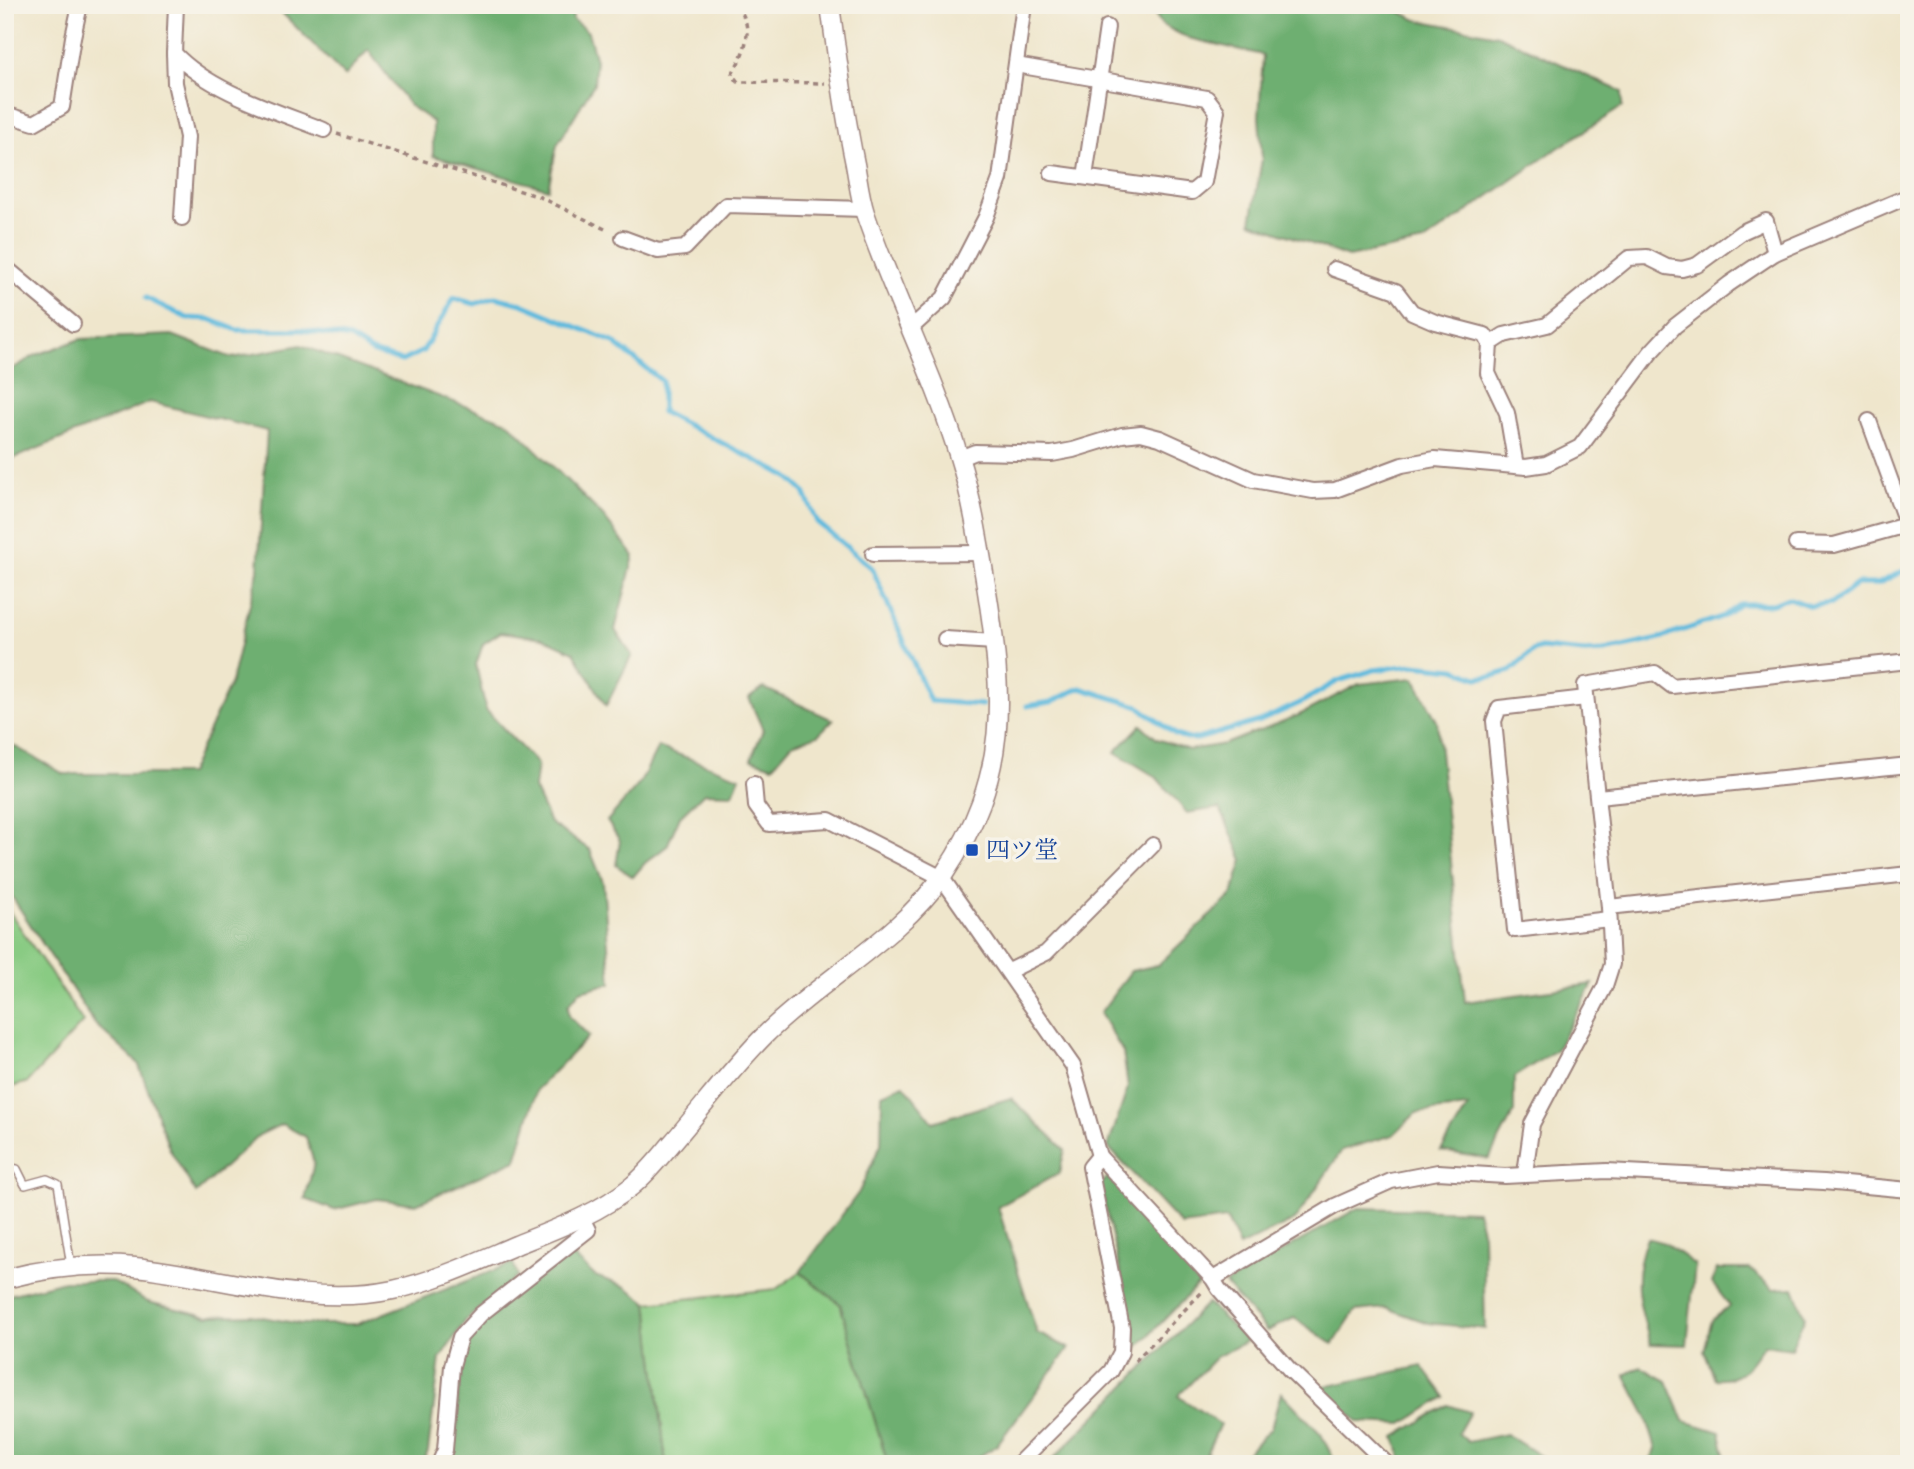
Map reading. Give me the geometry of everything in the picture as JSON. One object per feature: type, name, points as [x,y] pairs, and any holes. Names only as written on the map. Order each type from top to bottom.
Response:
[{"type":"street","points":[[5,114],[34,123],[62,107],[80,5]]},
{"type":"street","points":[[176,5],[175,83],[187,137],[182,218]]},
{"type":"street","points":[[5,1279],[71,1266],[132,1267],[285,1293],[355,1296],[397,1289],[450,1272],[582,1218],[605,1206],[635,1184],[763,1037],[899,924],[942,878],[972,824],[989,780],[998,734],[999,681],[995,642],[981,553],[960,458],[864,209],[830,5]]},
{"type":"street","points":[[912,328],[944,298],[986,217],[1000,179],[1024,5]]},
{"type":"street","points":[[1085,177],[1107,27]]},
{"type":"street","points":[[174,53],[186,65],[234,93],[324,130]]},
{"type":"street","points":[[1016,65],[1208,97],[1217,111],[1204,182],[1192,192],[1052,173]]},
{"type":"street","points":[[960,458],[975,452],[1052,454],[1122,435],[1141,433],[1160,438],[1253,481],[1313,491],[1335,490],[1402,465],[1435,459],[1527,467],[1546,464],[1580,447],[1651,352],[1675,326],[1729,284],[1775,253],[1909,196]]},
{"type":"street","points":[[623,238],[657,251],[685,248],[726,205],[864,209]]},
{"type":"street","points":[[1490,344],[1504,335],[1546,325],[1629,258],[1647,257],[1667,267],[1682,270],[1697,265],[1742,232],[1766,221],[1775,253]]},
{"type":"street","points":[[5,267],[73,324]]},
{"type":"street","points":[[1334,269],[1396,291],[1412,312],[1435,322],[1485,335],[1490,344],[1488,373],[1507,413],[1516,466]]},
{"type":"street","points":[[1796,544],[1834,545],[1908,528],[1869,421]]},
{"type":"street","points":[[873,554],[981,553]]},
{"type":"street","points":[[944,639],[995,642]]},
{"type":"street","points":[[1525,1173],[1532,1124],[1605,986],[1612,964],[1598,797],[1585,685],[1655,673],[1672,686],[1909,661]]},
{"type":"street","points":[[1586,698],[1499,708],[1494,721],[1514,930],[1609,913],[1909,874]]},
{"type":"street","points":[[1598,797],[1909,765]]},
{"type":"street","points":[[754,784],[756,806],[769,824],[829,820],[942,878],[1073,1066],[1100,1156],[1213,1279],[1289,1369],[1387,1464]]},
{"type":"street","points":[[1009,971],[1046,953],[1153,845]]},
{"type":"street","points":[[1018,1464],[1111,1371],[1121,1352],[1122,1328],[1090,1167],[1100,1156]]},
{"type":"street","points":[[1213,1279],[1335,1206],[1391,1181],[1438,1172],[1505,1175],[1607,1171],[1824,1182],[1909,1190]]},
{"type":"street","points":[[439,1464],[446,1450],[452,1366],[460,1337],[481,1314],[588,1230],[582,1218]]},
{"type":"lane","points":[[5,1167],[18,1169],[25,1185],[47,1180],[58,1184],[71,1266]]},
{"type":"path","points":[[736,5],[748,26],[744,54],[732,75],[738,82],[841,83]]},
{"type":"path","points":[[324,130],[540,197],[623,238]]},
{"type":"path","points":[[1111,1371],[1128,1368],[1213,1279]]},
{"type":"green space","points":[[274,5],[572,5],[573,20],[588,32],[596,60],[594,84],[557,145],[548,189],[433,156],[433,122],[410,106],[368,50],[345,76]]},
{"type":"green space","points":[[1149,5],[1385,5],[1417,20],[1498,35],[1622,92],[1622,107],[1549,154],[1424,242],[1348,257],[1251,222],[1262,159],[1259,117],[1263,55],[1188,38],[1162,25]]},
{"type":"green space","points":[[172,335],[232,358],[301,345],[508,422],[603,516],[634,556],[615,630],[632,655],[606,706],[574,652],[543,638],[501,632],[483,644],[476,665],[486,710],[537,764],[534,788],[550,823],[590,850],[603,882],[611,983],[580,991],[568,1005],[569,1016],[589,1036],[537,1089],[516,1160],[416,1204],[377,1199],[334,1210],[305,1199],[314,1163],[306,1137],[282,1124],[259,1135],[196,1193],[170,1150],[138,1063],[95,1024],[5,886],[5,741],[64,774],[189,774],[231,682],[258,571],[267,431],[150,402],[5,462],[5,373],[36,355],[81,339]]},
{"type":"green space","points":[[1414,678],[1437,721],[1465,1002],[1593,984],[1556,1050],[1514,1077],[1514,1112],[1489,1159],[1441,1151],[1468,1107],[1416,1113],[1393,1135],[1342,1150],[1295,1220],[1239,1247],[1227,1219],[1181,1225],[1108,1147],[1128,1087],[1123,1052],[1100,1013],[1131,971],[1158,965],[1232,895],[1243,860],[1220,808],[1187,813],[1156,777],[1115,752],[1141,725],[1157,739],[1189,750],[1225,744],[1299,715],[1359,684]]},
{"type":"green space","points":[[764,688],[833,720],[818,735],[792,744],[773,766],[751,759],[763,730],[749,698]]},
{"type":"green space","points":[[658,747],[740,777],[733,794],[704,793],[680,816],[667,846],[645,863],[633,877],[616,865],[620,841],[607,821],[640,783]]},
{"type":"green space","points":[[5,905],[83,1022],[28,1082],[5,1089]]},
{"type":"green space","points":[[904,1085],[933,1122],[1011,1098],[1065,1150],[1059,1173],[998,1207],[1037,1333],[1069,1348],[996,1446],[967,1464],[888,1464],[840,1304],[800,1272],[859,1192],[881,1144],[882,1094]]},
{"type":"green space","points":[[1108,1177],[1202,1281],[1127,1358],[1131,1318],[1100,1185]]},
{"type":"green space","points":[[1358,1208],[1477,1211],[1483,1234],[1485,1329],[1428,1323],[1386,1308],[1355,1311],[1333,1344],[1294,1318],[1267,1331],[1225,1284]]},
{"type":"green space","points":[[1647,1238],[1665,1243],[1695,1265],[1687,1345],[1651,1344],[1638,1291],[1639,1266]]},
{"type":"green space","points":[[572,1255],[595,1276],[626,1287],[648,1303],[666,1464],[449,1464],[453,1455],[462,1344],[487,1315]]},
{"type":"green space","points":[[513,1263],[518,1276],[466,1320],[440,1359],[428,1451],[423,1464],[5,1464],[5,1296],[64,1281],[112,1281],[148,1302],[207,1316],[251,1315],[301,1324],[357,1324]]},
{"type":"green space","points":[[1717,1269],[1750,1269],[1773,1289],[1794,1288],[1805,1317],[1791,1349],[1764,1345],[1744,1370],[1725,1379],[1715,1379],[1704,1351],[1712,1320],[1730,1306],[1712,1283]]},
{"type":"green space","points":[[800,1272],[840,1304],[888,1464],[666,1464],[648,1303],[776,1289]]},
{"type":"green space","points":[[1207,1303],[1247,1341],[1216,1357],[1178,1396],[1220,1424],[1204,1459],[1238,1462],[1271,1428],[1281,1392],[1321,1434],[1336,1464],[1051,1464],[1052,1460]]},
{"type":"green space","points":[[1422,1366],[1445,1397],[1403,1424],[1359,1422],[1319,1388]]},
{"type":"green space","points":[[1641,1367],[1667,1381],[1684,1421],[1720,1432],[1727,1464],[1649,1464],[1656,1449],[1645,1413],[1625,1375]]},
{"type":"green space","points":[[1448,1405],[1470,1412],[1458,1433],[1468,1442],[1506,1434],[1543,1458],[1545,1464],[1403,1464],[1395,1437]]},
{"type":"waterway","points":[[146,298],[187,318],[209,319],[237,330],[302,330],[350,338],[372,352],[402,361],[423,351],[454,298],[475,304],[495,297],[522,304],[613,342],[662,381],[662,412],[788,477],[804,492],[817,522],[872,568],[930,701],[982,705]]},
{"type":"waterway","points":[[1027,706],[1051,702],[1080,688],[1138,706],[1175,734],[1197,739],[1260,721],[1300,703],[1338,681],[1374,670],[1413,665],[1455,669],[1477,678],[1493,676],[1510,671],[1534,650],[1541,648],[1604,651],[1655,640],[1724,616],[1740,604],[1773,604],[1788,598],[1810,606],[1832,603],[1857,584],[1877,584],[1909,568]]},
{"type":"place","name":"四ツ堂","points":[[972,850]]}]
